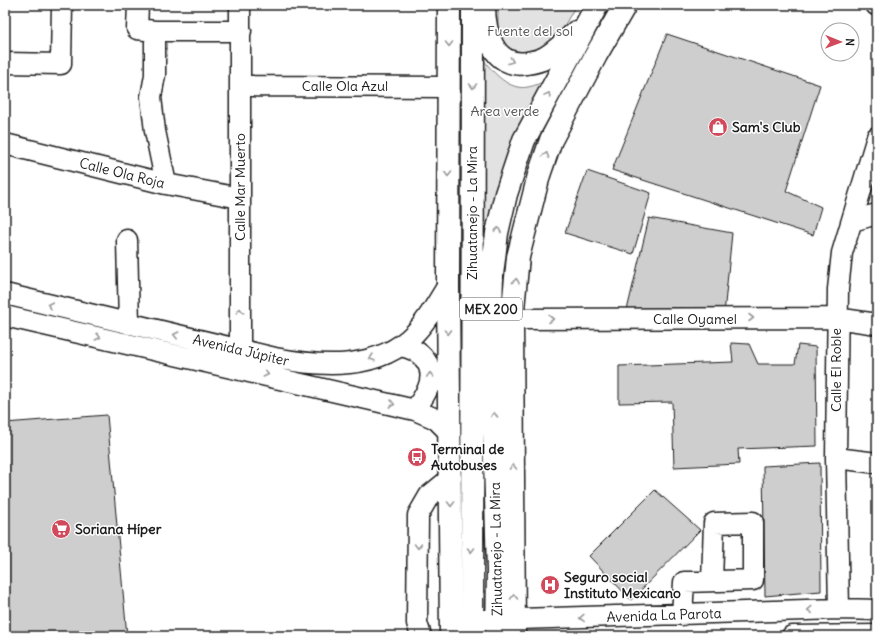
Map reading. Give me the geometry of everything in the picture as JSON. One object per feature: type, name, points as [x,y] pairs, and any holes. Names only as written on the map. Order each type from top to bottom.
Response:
[{"type":"main road","points":[[449,5],[449,432],[462,628]]},
{"type":"main road","name":"Zihuatanejo - La Mira","points":[[462,628],[473,5]]},
{"type":"main road","points":[[484,5],[484,19],[490,41],[495,51],[502,58],[510,62],[520,64],[543,59],[556,51],[592,13]]},
{"type":"main road","points":[[506,628],[512,319],[518,256],[539,175],[551,140],[596,55],[625,5]]},
{"type":"main road","name":"Zihuatanejo - La Mira","points":[[506,628],[498,572],[491,307],[492,275],[497,234],[506,194],[524,140],[592,13]]},
{"type":"street","points":[[5,64],[60,64],[62,5]]},
{"type":"street","points":[[138,5],[146,30],[155,75],[151,97],[155,131],[166,184]]},
{"type":"street","name":"Calle Mar Muerto","points":[[240,5],[240,359]]},
{"type":"street","points":[[146,30],[241,31]]},
{"type":"street","name":"Calle Ola Azul","points":[[241,86],[449,87]]},
{"type":"street","name":"Calle El Roble","points":[[839,609],[836,458],[836,318],[842,253],[877,137]]},
{"type":"street","name":"Calle Ola Roja","points":[[5,144],[166,184],[240,198]]},
{"type":"street","points":[[852,221],[877,214]]},
{"type":"street","points":[[127,240],[129,324]]},
{"type":"street","name":"Avenida Júpiter","points":[[5,316],[240,359],[339,365],[374,359],[400,346],[427,320],[448,285]]},
{"type":"street","name":"Avenida Júpiter","points":[[5,294],[129,324],[240,359],[415,410],[436,418],[449,432]]},
{"type":"street","name":"Calle Oyamel","points":[[512,319],[836,318],[877,324]]},
{"type":"street","points":[[400,346],[410,347],[422,354],[428,364],[431,377],[428,389],[415,410]]},
{"type":"street","points":[[836,458],[877,463]]},
{"type":"street","points":[[420,636],[417,623],[418,514],[429,496],[451,478]]},
{"type":"street","points":[[682,615],[684,582],[712,581]]},
{"type":"street","name":"Avenida La Parota","points":[[462,628],[506,628],[682,615],[839,609],[877,610]]},
{"type":"street","points":[[792,636],[877,635]]},
{"type":"green space","name":"Fuente del sol","points":[[498,5],[576,5],[554,44],[518,59],[498,38]]},
{"type":"green space","name":"Area verde","points":[[484,60],[503,80],[509,84],[521,88],[539,84],[549,79],[494,238],[479,239]]},
{"type":"building","name":"Sam's Club","points":[[667,34],[820,85],[786,191],[821,207],[813,235],[612,170]]},
{"type":"building","points":[[587,171],[651,193],[633,254],[565,233]]},
{"type":"building","points":[[649,218],[732,233],[724,314],[627,310]]},
{"type":"building","points":[[731,343],[749,344],[758,364],[795,364],[798,345],[816,347],[817,446],[738,449],[739,464],[674,467],[672,402],[619,403],[619,366],[733,362]]},
{"type":"building","name":"Soriana Híper","points":[[107,415],[127,636],[5,636],[5,423]]},
{"type":"building","points":[[820,463],[821,591],[765,596],[763,466]]},
{"type":"building","points":[[655,490],[700,530],[631,600],[589,556]]},
{"type":"place","name":"Sam's Club","points":[[718,127]]},
{"type":"place","name":"Terminal de Autobuses","points":[[417,457]]},
{"type":"place","name":"Soriana Híper","points":[[61,529]]},
{"type":"place","name":"Seguro social Instituto Mexicano","points":[[550,585]]}]
